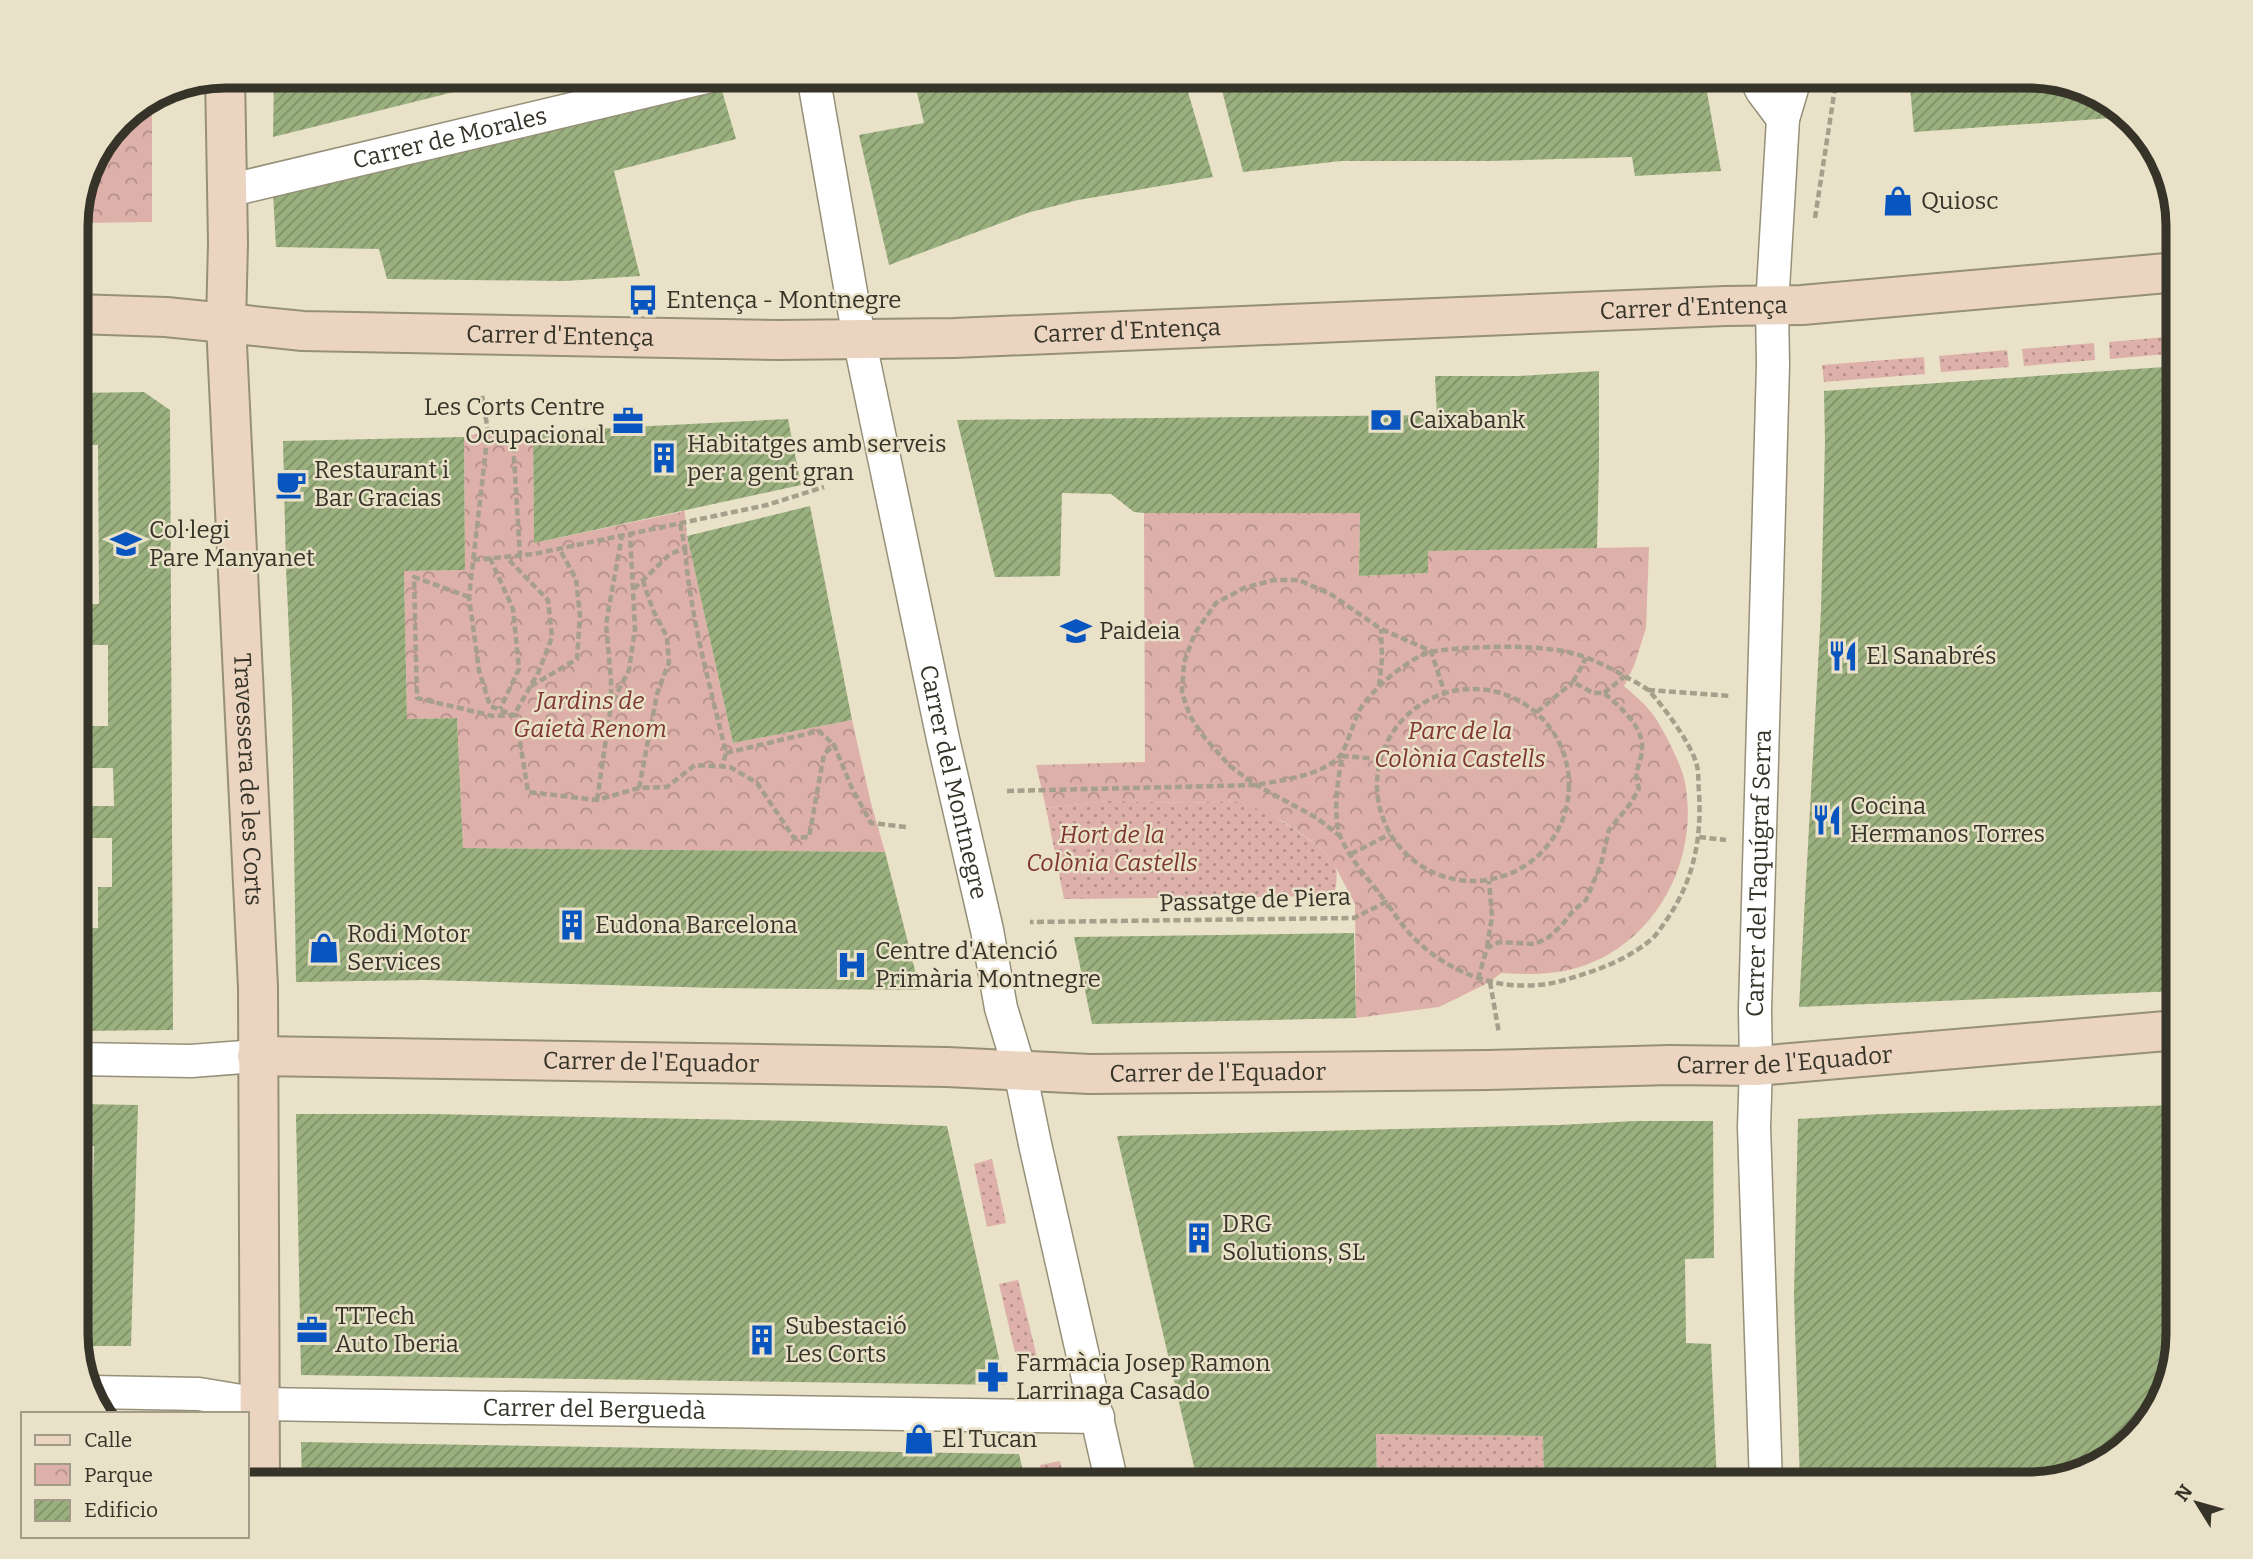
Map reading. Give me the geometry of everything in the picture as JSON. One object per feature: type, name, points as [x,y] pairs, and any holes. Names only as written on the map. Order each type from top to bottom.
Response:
[{"type":"main road","name":"Travessera de les Corts","points":[[225,88],[226,324],[258,987],[260,1472]]},
{"type":"main road","name":"Carrer d'Entença","points":[[88,314],[166,317],[317,332],[778,340],[954,338],[1802,305],[2166,273]]},
{"type":"main road","name":"Carrer de l'Equador","points":[[257,1056],[947,1067],[1090,1074],[1487,1070],[1670,1065],[1756,1066],[2166,1031]]},
{"type":"street","name":"Carrer de Morales","points":[[227,191],[660,88]]},
{"type":"street","name":"Carrer del Montnegre","points":[[815,88],[859,338],[943,739],[1109,1472]]},
{"type":"street","points":[[1760,88],[1783,120]]},
{"type":"street","name":"Carrer del Taquígraf Serra","points":[[1766,1472],[1754,1127],[1755,1010],[1773,365],[1772,306],[1783,120],[1792,88]]},
{"type":"street","points":[[88,1059],[191,1061],[257,1056]]},
{"type":"street","name":"Carrer del Berguedà","points":[[101,1392],[199,1394],[259,1404],[1097,1417]]},
{"type":"path","points":[[1814,228],[1835,88]]},
{"type":"path","points":[[482,396],[488,431],[469,597],[479,670],[490,706],[514,715]]},
{"type":"path","points":[[485,442],[513,442],[520,555]]},
{"type":"path","points":[[473,560],[559,548],[767,505],[824,487]]},
{"type":"path","points":[[680,523],[699,640],[726,753],[722,766]]},
{"type":"path","points":[[611,705],[629,670],[635,629],[631,533]]},
{"type":"path","points":[[597,800],[611,705],[606,624],[622,535]]},
{"type":"path","points":[[530,687],[577,659],[580,616],[576,579],[559,548]]},
{"type":"path","points":[[633,589],[670,554],[685,548]]},
{"type":"path","points":[[506,557],[548,600],[552,636],[539,670],[514,715],[528,792],[597,800],[639,788],[667,787],[695,765],[730,767],[757,783],[794,838],[808,837],[824,754],[835,745]]},
{"type":"path","points":[[490,558],[513,609],[519,669],[500,709]]},
{"type":"path","points":[[469,597],[414,577],[417,698],[493,716],[514,715]]},
{"type":"path","points":[[639,788],[657,694],[669,662],[667,637],[653,610],[643,580]]},
{"type":"path","points":[[1386,902],[1340,837],[1317,818],[1256,785],[1230,766],[1204,737],[1190,716],[1182,693],[1184,662],[1195,633],[1216,603],[1244,588],[1264,582],[1299,580],[1332,594],[1381,629],[1431,651],[1444,691]]},
{"type":"path","points":[[1379,687],[1381,629]]},
{"type":"path","points":[[1340,837],[1336,793],[1342,755],[1360,709],[1390,675],[1431,651],[1547,648],[1606,665],[1647,690],[1742,697]]},
{"type":"path","points":[[1537,712],[1573,682],[1586,658]]},
{"type":"path","points":[[1573,682],[1593,693],[1604,693],[1625,676]]},
{"type":"path","points":[[1468,688],[1492,690],[1523,702],[1537,712],[1560,740],[1568,765],[1569,803],[1562,825],[1549,844],[1528,863],[1489,881],[1467,883],[1442,878],[1420,865],[1403,851],[1390,834],[1381,814],[1377,791],[1380,759],[1388,739],[1402,720],[1444,691],[1468,688]]},
{"type":"path","name":"Passatge de Piera","points":[[1030,922],[1354,918],[1386,902],[1411,936],[1438,957],[1478,979],[1515,987],[1541,986],[1604,969],[1654,937],[1679,903],[1693,866],[1699,837],[1697,764],[1686,740],[1647,690]]},
{"type":"path","points":[[1487,948],[1499,942],[1535,944],[1549,937],[1586,900],[1601,864],[1609,830],[1639,789],[1635,773],[1642,756],[1643,740],[1633,721],[1604,693]]},
{"type":"path","points":[[726,753],[819,731],[835,745],[870,823],[906,827]]},
{"type":"path","points":[[1007,791],[1256,785],[1316,772],[1342,755],[1380,759]]},
{"type":"path","points":[[1351,854],[1390,834]]},
{"type":"path","points":[[1699,837],[1733,841]]},
{"type":"path","points":[[1478,979],[1492,916],[1489,881]]},
{"type":"path","points":[[1490,982],[1499,1034]]},
{"type":"green space","points":[[152,109],[152,222],[88,223],[92,190],[106,157],[122,135]]},
{"type":"green space","points":[[2166,337],[2166,354],[2110,359],[2109,342]]},
{"type":"green space","points":[[2094,343],[2095,360],[2024,366],[2022,349]]},
{"type":"green space","points":[[2007,350],[2009,367],[1941,372],[1939,356]]},
{"type":"green space","points":[[1924,357],[1925,374],[1824,382],[1822,365]]},
{"type":"green space","name":"Jardins de Gaietà Renom","points":[[488,431],[533,432],[534,543],[681,512],[684,503],[687,536],[733,743],[852,720],[885,852],[463,848],[457,718],[407,719],[404,571],[465,570],[464,437]]},
{"type":"green space","name":"Parc de la Colònia Castells","points":[[1144,513],[1360,513],[1359,576],[1427,573],[1428,551],[1649,547],[1646,628],[1634,666],[1624,686],[1648,708],[1665,734],[1682,771],[1688,807],[1680,863],[1669,890],[1654,914],[1635,935],[1612,952],[1586,965],[1544,973],[1501,973],[1490,982],[1439,1007],[1356,1018],[1355,904],[1326,854],[1284,822],[1244,803],[1230,801],[1109,801],[1046,808],[1036,765],[1145,762]]},
{"type":"green space","name":"Hort de la Colònia Castells","points":[[1109,801],[1234,801],[1250,805],[1309,839],[1331,860],[1337,872],[1335,896],[1064,899],[1046,808]]},
{"type":"green space","points":[[992,1159],[1006,1223],[987,1227],[974,1164]]},
{"type":"green space","points":[[1018,1280],[1037,1357],[1017,1361],[999,1284]]},
{"type":"green space","points":[[1376,1434],[1543,1436],[1544,1472],[1377,1472]]},
{"type":"green space","points":[[1060,1461],[1062,1472],[1042,1472],[1040,1465]]},
{"type":"building","points":[[274,88],[470,88],[273,137]]},
{"type":"building","points":[[703,88],[721,88],[736,139],[614,171],[640,276],[565,281],[387,279],[379,249],[276,247],[273,192]]},
{"type":"building","points":[[916,88],[1187,88],[1213,177],[1078,200],[1027,213],[889,265],[859,135],[924,123]]},
{"type":"building","points":[[1221,88],[1706,88],[1721,171],[1635,176],[1632,157],[1341,161],[1243,172]]},
{"type":"building","points":[[1910,88],[2054,90],[2088,102],[2113,118],[1914,132]]},
{"type":"building","name":"Quiosc","points":[[1886,195],[1910,195],[1910,207],[1886,207]]},
{"type":"building","points":[[2166,367],[2166,992],[1799,1007],[1821,611],[1824,391]]},
{"type":"building","points":[[1599,371],[1597,548],[1428,551],[1428,573],[1359,576],[1360,513],[1144,513],[1134,512],[1111,494],[1062,493],[1060,576],[995,577],[957,420],[1437,415],[1435,376],[1519,376]]},
{"type":"building","name":"Col·legi Pare Manyanet","points":[[144,392],[170,410],[173,1030],[88,1031],[88,928],[98,928],[98,887],[112,887],[112,838],[88,838],[88,806],[114,806],[113,768],[88,768],[88,726],[108,726],[108,645],[88,645],[88,604],[99,604],[98,445],[88,445],[88,393]]},
{"type":"building","name":"Habitatges amb serveis per a gent gran","points":[[788,419],[801,485],[534,543],[533,432]]},
{"type":"building","points":[[464,437],[465,570],[404,571],[407,719],[457,718],[463,848],[885,852],[920,990],[425,980],[296,982],[292,700],[283,441]]},
{"type":"building","points":[[810,506],[852,720],[733,743],[687,536]]},
{"type":"building","points":[[1354,933],[1356,1018],[1092,1024],[1074,937]]},
{"type":"building","points":[[88,1104],[138,1105],[131,1346],[88,1346],[88,1213],[92,1213],[94,1146],[88,1146]]},
{"type":"building","points":[[2166,1105],[2166,1333],[2163,1360],[2158,1378],[2142,1410],[2118,1437],[2104,1448],[2063,1467],[2027,1472],[1800,1472],[1794,1296],[1798,1119]]},
{"type":"building","points":[[296,1114],[429,1114],[947,1126],[1005,1385],[301,1375]]},
{"type":"building","points":[[1713,1121],[1714,1258],[1685,1259],[1686,1343],[1711,1344],[1716,1472],[1544,1472],[1543,1436],[1376,1434],[1377,1472],[1195,1472],[1117,1136]]},
{"type":"building","points":[[301,1442],[1019,1454],[1023,1472],[302,1472]]},
{"type":"place","name":"Quiosc","points":[[1898,201]]},
{"type":"place","name":"Entença - Montnegre","points":[[643,300]]},
{"type":"place","name":"Caixabank","points":[[1386,420]]},
{"type":"place","name":"Les Corts Centre Ocupacional","points":[[628,421]]},
{"type":"place","name":"Habitatges amb serveis per a gent gran","points":[[664,458]]},
{"type":"place","name":"Restaurant i Bar Gracias","points":[[291,484]]},
{"type":"place","name":"Col·legi Pare Manyanet","points":[[126,544]]},
{"type":"place","name":"Paideia","points":[[1076,631]]},
{"type":"place","name":"El Sanabrés","points":[[1843,656]]},
{"type":"place","name":"Cocina Hermanos Torres","points":[[1827,820]]},
{"type":"place","name":"Eudona Barcelona","points":[[572,925]]},
{"type":"place","name":"Rodi Motor Services","points":[[324,948]]},
{"type":"place","name":"Centre d'Atenció Primària Montnegre","points":[[852,965]]},
{"type":"place","name":"DRG Solutions, SL","points":[[1199,1238]]},
{"type":"place","name":"TTTech Auto Iberia","points":[[312,1330]]},
{"type":"place","name":"Subestació Les Corts","points":[[762,1340]]},
{"type":"place","name":"Farmàcia Josep Ramon Larrinaga Casado","points":[[993,1377]]},
{"type":"place","name":"El Tucan","points":[[919,1439]]}]
